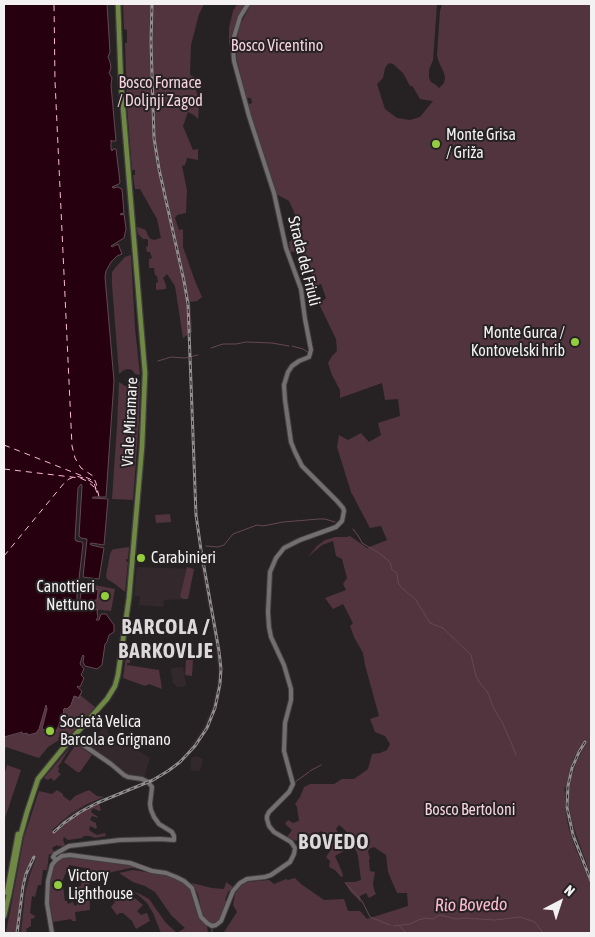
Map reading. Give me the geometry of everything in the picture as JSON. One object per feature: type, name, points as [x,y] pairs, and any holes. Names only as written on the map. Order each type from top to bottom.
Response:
[{"type":"main road","name":"Viale Miramare","points":[[27,812],[4,916],[16,841],[38,779],[113,691],[117,680],[129,598],[142,447],[145,364],[121,83],[118,4]]},
{"type":"main road","name":"Strada del Friuli","points":[[56,860],[64,855],[72,855],[130,863],[152,871],[171,874],[192,888],[201,917],[208,924],[214,926],[221,921],[233,891],[240,883],[247,878],[273,874],[290,862],[294,854],[295,848],[291,842],[274,832],[269,826],[267,819],[269,812],[289,792],[293,784],[284,747],[285,723],[291,700],[291,689],[269,627],[270,572],[276,558],[284,548],[336,527],[342,521],[344,511],[337,501],[302,466],[293,448],[290,434],[284,392],[285,379],[292,366],[309,357],[312,350],[302,294],[286,248],[274,193],[248,116],[234,60],[234,36],[240,17],[248,4]]},
{"type":"main road","points":[[52,933],[47,903],[47,888],[50,869],[56,860],[53,857],[54,854],[69,846],[120,840],[174,840],[172,832],[156,822],[151,810],[152,787],[146,780],[124,775],[73,738]]},
{"type":"shaded area","points":[[4,4],[107,4],[110,52],[108,57],[111,68],[109,73],[112,78],[116,141],[111,140],[111,149],[112,151],[116,149],[120,182],[112,187],[122,189],[124,213],[120,214],[124,214],[126,229],[124,238],[111,246],[118,244],[122,254],[111,262],[105,277],[114,381],[106,497],[92,498],[108,499],[104,545],[90,544],[104,548],[99,579],[83,577],[87,539],[79,536],[81,484],[78,488],[75,539],[83,544],[77,601],[80,599],[83,583],[94,585],[94,589],[98,590],[97,600],[95,600],[94,605],[94,609],[98,609],[96,620],[99,620],[101,614],[106,614],[114,625],[114,632],[109,635],[105,644],[102,665],[97,669],[85,666],[83,655],[80,664],[84,669],[81,675],[84,678],[80,687],[77,687],[82,691],[80,698],[74,696],[71,705],[63,710],[56,732],[42,729],[47,709],[46,705],[36,733],[28,735],[22,732],[4,737]]},
{"type":"shaded area","points":[[200,562],[204,562],[216,624],[222,678],[217,705],[210,725],[191,753],[188,750],[203,728],[212,708],[217,686],[218,670]]},
{"type":"shaded area","points":[[137,567],[194,569],[188,599],[164,600],[163,607],[140,605],[138,609],[140,596],[134,596]]},
{"type":"shaded area","points":[[183,667],[186,686],[176,687],[173,684],[171,668]]},
{"type":"shaded area","points":[[104,727],[108,730],[107,732],[150,758],[144,777],[127,774],[107,759],[106,756],[104,757],[88,746]]},
{"type":"shaded area","points":[[584,741],[586,743],[576,763],[569,791],[586,864],[591,876],[591,885],[568,826],[565,805],[566,792],[564,791],[574,758]]},
{"type":"shaded area","points":[[195,756],[203,759],[200,771],[191,770],[191,758]]},
{"type":"shaded area","points":[[94,801],[95,805],[72,818],[55,833],[52,830],[70,814]]},
{"type":"shaded area","points":[[33,856],[36,858],[23,906],[21,933],[16,933],[21,887]]},
{"type":"green space","name":"Bosco Fornace / Doljnji Zagod","points":[[123,4],[204,4],[199,14],[191,45],[190,75],[196,78],[195,87],[199,100],[198,119],[188,112],[183,126],[193,150],[198,149],[198,160],[187,158],[185,165],[182,166],[187,190],[186,213],[177,215],[175,218],[179,230],[183,229],[183,247],[202,297],[197,301],[190,302],[192,332],[183,338],[175,286],[167,274],[163,278],[166,289],[156,290],[157,276],[155,275],[154,268],[149,268],[149,259],[152,258],[150,252],[147,252],[148,240],[143,239],[138,234],[137,227],[146,230],[151,239],[161,238],[157,219],[140,189],[135,189],[133,175],[135,175],[135,170],[132,170],[127,105],[125,43],[127,43],[127,30],[124,29]]},
{"type":"green space","points":[[237,4],[246,4],[232,38],[231,53],[229,28],[233,11]]},
{"type":"green space","points":[[251,4],[437,4],[433,60],[429,70],[429,78],[439,88],[444,83],[445,78],[437,55],[442,4],[591,4],[591,876],[573,825],[569,806],[571,779],[576,763],[586,743],[584,741],[574,758],[564,791],[566,792],[565,805],[568,826],[591,885],[591,933],[224,932],[237,912],[233,905],[235,894],[240,886],[247,882],[269,880],[274,884],[286,879],[295,878],[324,900],[344,899],[348,911],[360,911],[367,919],[408,906],[407,893],[397,893],[388,872],[386,855],[374,847],[369,849],[368,852],[370,871],[375,872],[373,883],[376,894],[369,898],[366,893],[360,896],[361,903],[350,891],[345,882],[361,880],[358,856],[345,830],[339,825],[336,829],[347,849],[335,856],[342,872],[343,876],[341,877],[335,870],[329,867],[330,861],[326,857],[332,848],[325,842],[328,837],[321,831],[308,841],[302,837],[296,841],[287,837],[292,830],[285,824],[288,820],[293,823],[299,821],[295,804],[304,787],[310,784],[334,784],[342,779],[354,779],[368,769],[372,754],[387,750],[390,744],[385,736],[375,732],[370,719],[379,716],[363,653],[350,626],[353,623],[343,604],[333,609],[325,598],[346,590],[343,584],[347,578],[342,559],[336,556],[333,541],[322,545],[308,557],[325,540],[335,537],[350,536],[367,548],[387,540],[381,526],[370,528],[351,492],[337,447],[339,435],[348,440],[361,433],[369,442],[381,435],[378,423],[400,416],[398,399],[385,400],[382,383],[340,398],[340,390],[328,363],[337,351],[336,339],[319,304],[326,298],[321,284],[315,286],[310,267],[298,265],[302,259],[302,251],[290,252],[289,242],[303,232],[289,201],[276,194],[247,105],[252,103],[251,98],[246,98],[237,61],[236,50],[239,27]],"holes":[[[388,64],[393,64],[403,73],[420,99],[433,101],[420,117],[410,120],[397,118],[385,109],[377,84],[383,78]]]},
{"type":"green space","points":[[131,255],[140,375],[128,369],[119,374],[112,285],[112,272],[125,257]]},
{"type":"green space","points":[[136,381],[140,381],[133,500],[112,499],[119,382],[129,386]]},
{"type":"green space","points":[[170,514],[171,522],[156,523],[155,515]]},
{"type":"green space","points":[[129,547],[128,559],[126,559],[128,562],[125,592],[107,579],[106,576],[112,550]]},
{"type":"green space","points":[[187,567],[194,569],[188,599],[183,599],[180,597]]},
{"type":"green space","name":"Canottieri Nettuno","points":[[94,585],[115,589],[111,611],[94,609],[95,600],[97,600]]},
{"type":"green space","points":[[126,656],[130,659],[130,663],[127,663],[127,665],[159,670],[162,689],[149,684],[145,686],[123,678]]},
{"type":"green space","points":[[186,660],[193,660],[192,676],[185,675]]},
{"type":"green space","points":[[74,695],[79,698],[80,695],[95,707],[67,739],[62,736],[59,737],[59,740],[48,747],[39,758],[6,747],[4,754],[4,737],[39,729],[47,705],[42,728],[63,710]]},
{"type":"green space","points":[[76,744],[92,755],[80,772],[77,772],[64,762]]},
{"type":"green space","points":[[71,746],[58,767],[58,772],[61,774],[54,781],[51,778],[48,780],[44,778]]},
{"type":"green space","points":[[7,765],[21,770],[4,821],[4,776]]},
{"type":"green space","points":[[57,790],[70,801],[75,796],[89,790],[97,796],[104,797],[70,814],[52,830],[55,833],[82,811],[99,803],[101,810],[93,808],[91,812],[98,818],[92,816],[90,820],[96,823],[97,827],[96,829],[90,826],[89,830],[97,835],[105,833],[106,836],[95,838],[84,836],[68,840],[64,837],[65,845],[62,847],[60,845],[59,847],[57,845],[52,848],[54,852],[49,854],[47,870],[43,870],[41,885],[38,885],[35,897],[32,896],[30,913],[35,916],[31,919],[31,926],[26,929],[27,933],[21,933],[25,894],[36,858],[33,857],[26,870],[21,887],[16,933],[6,933],[24,837],[39,791],[52,794]]},
{"type":"green space","points":[[70,856],[134,866],[146,871],[130,868],[99,875],[92,879],[89,885],[90,910],[75,912],[76,921],[71,919],[53,922],[49,899],[50,878],[53,866],[62,858]],"holes":[[[69,865],[90,869],[89,874],[83,873],[81,886],[74,887],[76,906],[73,902],[68,904],[65,901],[63,886],[59,890],[56,889],[54,887],[55,882],[62,882]]]},
{"type":"green space","points":[[133,870],[166,874],[186,884],[193,892],[199,916],[207,926],[208,933],[177,933],[185,928],[171,915],[155,892],[119,873]]},
{"type":"green space","points":[[226,882],[233,887],[228,892],[225,900],[227,902],[221,918],[214,923],[210,923],[202,913],[198,894],[192,883],[224,889]]},
{"type":"green space","points":[[127,890],[140,894],[149,899],[166,923],[177,933],[161,933],[147,903],[137,894]]},
{"type":"green space","points":[[122,892],[143,905],[137,911],[141,915],[147,913],[150,921],[136,929],[132,921],[123,913],[117,915],[111,907],[115,902],[113,900]]},
{"type":"waterway","points":[[211,348],[223,344],[246,342],[289,346]]},
{"type":"waterway","points":[[292,346],[309,353]]},
{"type":"waterway","points":[[158,361],[171,357],[185,358],[198,355]]},
{"type":"waterway","points":[[206,546],[218,547],[224,545],[233,534],[257,525],[263,526],[319,519],[335,522]]},
{"type":"waterway","points":[[353,529],[362,543],[390,562],[392,570],[397,573],[398,582],[401,587],[416,600],[430,623],[443,628],[471,655],[476,676],[488,693],[516,755]]},
{"type":"waterway","points":[[310,771],[321,765]]},
{"type":"waterway","points":[[295,782],[309,772]]},
{"type":"waterway","name":"Rio Bovedo","points":[[345,883],[362,901],[370,917],[390,925]]},
{"type":"waterway","name":"Rio Bovedo","points":[[394,926],[410,924],[426,918],[433,919],[440,915],[456,919],[495,920],[520,917],[535,922],[543,933]]},
{"type":"waterway","points":[[212,927],[212,933]]},
{"type":"waterway","points":[[400,927],[407,933]]},
{"type":"ferry route","points":[[4,556],[69,479],[76,476],[87,479],[93,483],[99,497],[93,476],[81,468],[75,458],[72,446],[55,81],[54,4]]},
{"type":"ferry route","points":[[4,445],[90,479],[96,489]]},
{"type":"ferry route","points":[[4,469],[80,478],[94,487]]},
{"type":"railway","points":[[54,832],[80,812],[153,780],[180,762],[195,746],[207,728],[215,708],[220,684],[219,651],[196,515],[188,304],[154,138],[151,42],[152,4]]},
{"type":"railway","points":[[585,742],[572,768],[568,786],[567,807],[573,835],[591,881]]},
{"type":"railway","points":[[17,933],[23,886],[34,857]]},
{"type":"place","name":"Monte Grisa / Griža","points":[[436,144]]},
{"type":"place","name":"Monte Gurca / Kontovelski hrib","points":[[575,342]]},
{"type":"place","name":"Carabinieri","points":[[141,558]]},
{"type":"place","name":"Canottieri Nettuno","points":[[105,596]]},
{"type":"place","name":"Società Velica Barcola e Grignano","points":[[50,731]]},
{"type":"place","name":"Victory Lighthouse","points":[[58,885]]},
{"type":"district","name":"BARCOLA / BARKOVLJE","points":[[166,639]]},
{"type":"district","name":"BOVEDO","points":[[334,842]]},
{"type":"park label","name":"Bosco Vicentino","points":[[277,46]]},
{"type":"park label","name":"Bosco Bertoloni","points":[[470,810]]}]
